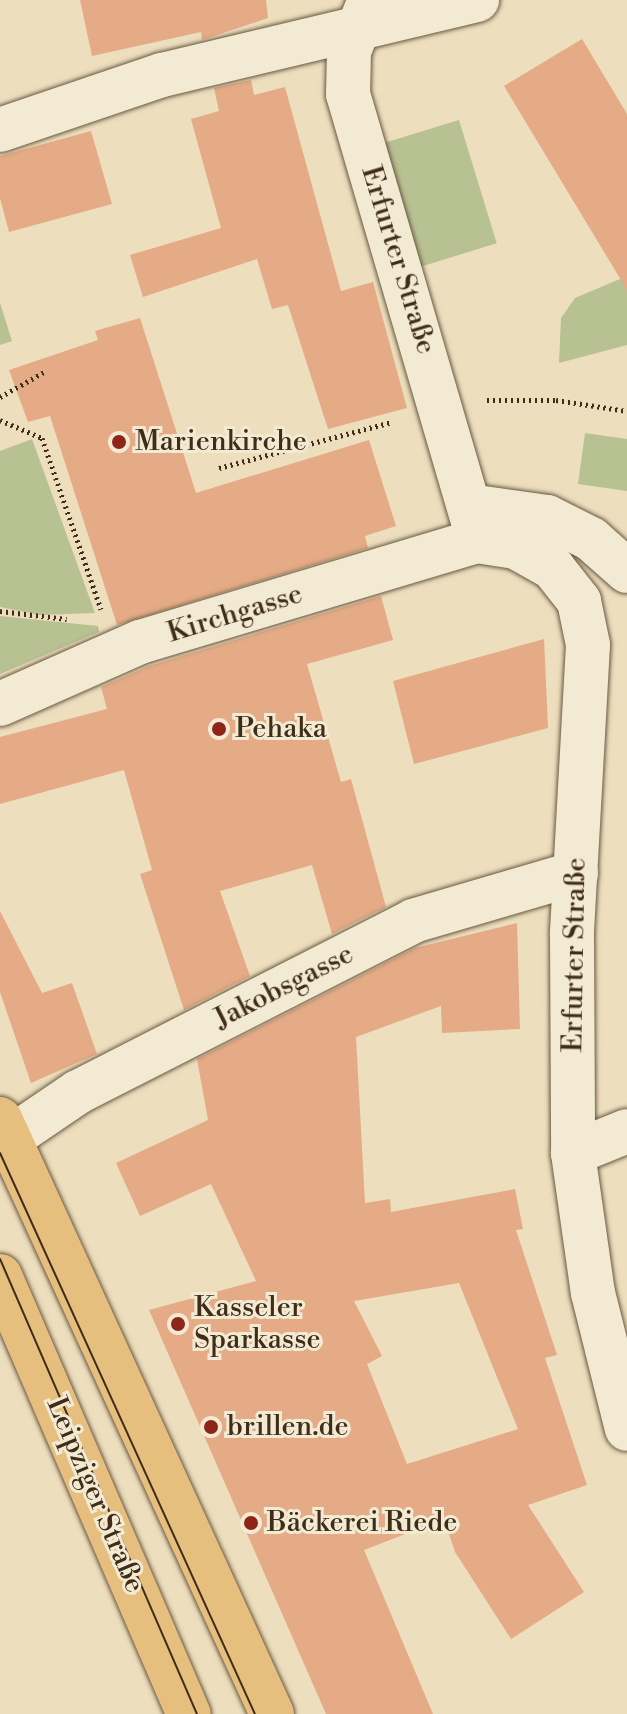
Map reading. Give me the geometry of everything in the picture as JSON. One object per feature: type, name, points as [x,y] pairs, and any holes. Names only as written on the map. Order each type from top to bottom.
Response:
[{"type":"main road","points":[[3,1134],[272,1714]]},
{"type":"main road","name":"Leipziger Straße","points":[[0,1276],[189,1714]]},
{"type":"street","points":[[0,130],[162,75],[477,0]]},
{"type":"street","name":"Erfurter Straße","points":[[358,27],[348,94],[442,408],[473,523],[553,568],[579,601],[588,645],[576,873],[573,1153],[593,1293],[627,1429]]},
{"type":"street","points":[[473,523],[547,517],[591,539],[627,571]]},
{"type":"street","name":"Kirchgasse","points":[[0,704],[140,642],[473,523]]},
{"type":"street","name":"Jakobsgasse","points":[[3,1134],[78,1092],[413,921],[576,873]]},
{"type":"street","points":[[573,1153],[627,1131]]},
{"type":"path","points":[[0,397],[46,371]]},
{"type":"path","points":[[219,468],[464,401],[556,400],[627,411]]},
{"type":"path","points":[[0,420],[42,438],[104,620]]},
{"type":"path","points":[[0,611],[78,619]]},
{"type":"green space","points":[[459,120],[497,243],[417,268],[380,144]]},
{"type":"green space","points":[[627,276],[627,345],[559,363],[561,318],[575,298]]},
{"type":"green space","points":[[0,303],[12,341],[0,345]]},
{"type":"green space","points":[[585,433],[627,439],[627,491],[578,484]]},
{"type":"green space","points":[[32,439],[95,613],[40,615],[0,607],[0,451]]},
{"type":"green space","points":[[0,616],[98,626],[99,632],[0,674]]},
{"type":"building","points":[[80,0],[266,0],[268,18],[202,40],[201,32],[92,56]]},
{"type":"building","points":[[582,39],[627,114],[627,290],[504,86]]},
{"type":"building","points":[[251,80],[254,95],[285,87],[341,291],[373,282],[407,408],[328,429],[288,305],[272,309],[257,259],[143,297],[130,255],[221,228],[191,119],[219,111],[214,88]]},
{"type":"building","points":[[91,131],[112,204],[9,232],[0,198],[0,156]]},
{"type":"building","points":[[140,318],[196,493],[369,440],[396,526],[365,536],[368,548],[117,625],[50,416],[28,422],[9,370],[98,340],[95,331]]},
{"type":"building","points":[[381,596],[393,640],[307,664],[341,782],[351,779],[386,907],[332,934],[312,865],[220,891],[250,976],[184,1010],[140,874],[152,870],[124,770],[0,804],[0,737],[107,709],[101,687],[149,666]]},
{"type":"building","points":[[544,639],[548,728],[414,764],[393,681]]},
{"type":"building","points":[[0,911],[42,993],[72,983],[97,1054],[31,1083],[0,992]]},
{"type":"building","points":[[517,923],[520,1029],[442,1033],[441,1006],[356,1037],[365,1203],[390,1199],[391,1212],[515,1189],[523,1229],[516,1230],[557,1355],[545,1358],[587,1485],[528,1505],[584,1592],[511,1639],[455,1552],[444,1519],[364,1550],[433,1714],[326,1714],[149,1310],[256,1281],[211,1184],[140,1216],[116,1163],[208,1120],[197,1059],[415,948]],"holes":[[[459,1283],[518,1429],[407,1464],[367,1364],[382,1356],[354,1301]]]},
{"type":"tram line","points":[[0,1153],[255,1714]]},
{"type":"tram line","points":[[0,1259],[197,1714]]},
{"type":"place","name":"Marienkirche","points":[[119,442]]},
{"type":"place","name":"Pehaka","points":[[219,729]]},
{"type":"place","name":"Kasseler Sparkasse","points":[[178,1324]]},
{"type":"place","name":"brillen.de","points":[[211,1427]]},
{"type":"place","name":"Bäckerei Riede","points":[[251,1523]]}]
